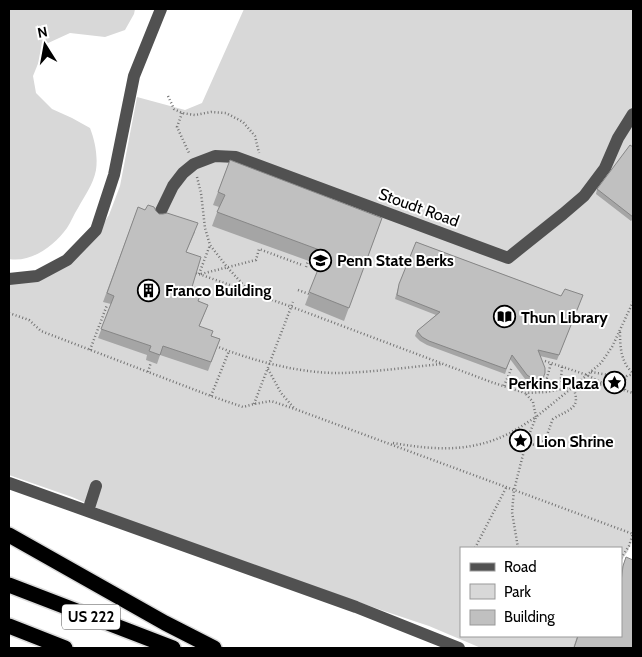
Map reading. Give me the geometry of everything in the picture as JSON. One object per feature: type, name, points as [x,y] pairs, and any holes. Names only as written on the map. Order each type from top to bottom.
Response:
[{"type":"highway","points":[[9,534],[165,624],[214,648]]},
{"type":"highway","name":"US 222","points":[[9,585],[173,648]]},
{"type":"highway","name":"US 222","points":[[9,626],[65,648]]},
{"type":"lane","points":[[9,278],[37,276],[67,260],[96,230],[114,175],[134,76],[161,9]]},
{"type":"lane","name":"Stoudt Road","points":[[159,215],[173,186],[183,173],[194,164],[215,156],[236,157],[508,258],[584,196],[605,168],[618,138],[633,114]]},
{"type":"lane","points":[[9,482],[356,607],[459,648]]},
{"type":"lane","points":[[88,511],[96,486]]},
{"type":"path","points":[[168,96],[174,110],[182,113],[194,115],[211,112],[226,113],[243,122],[255,136],[259,152],[257,164]]},
{"type":"path","points":[[197,273],[210,245],[249,291]]},
{"type":"path","points":[[197,273],[256,260],[259,250],[302,265]]},
{"type":"path","points":[[306,267],[308,261]]},
{"type":"path","points":[[197,273],[292,306],[443,364],[525,393],[605,384]]},
{"type":"path","points":[[298,290],[309,294]]},
{"type":"path","points":[[254,404],[294,302]]},
{"type":"path","points":[[386,442],[439,449],[465,447],[487,442],[509,433],[536,416],[601,363],[612,348],[633,302]]},
{"type":"path","points":[[90,350],[107,305]]},
{"type":"path","points":[[9,313],[29,320],[41,331],[211,396],[243,407],[271,401],[296,409],[633,533],[629,546],[622,556]]},
{"type":"path","points":[[620,328],[624,360],[628,369],[633,373],[627,376],[623,388]]},
{"type":"path","points":[[215,346],[270,363],[320,372],[342,373],[443,364]]},
{"type":"path","points":[[211,396],[229,351]]},
{"type":"path","points":[[545,361],[586,375],[605,384],[632,392]]},
{"type":"path","points":[[148,372],[151,362]]},
{"type":"path","points":[[544,378],[547,378],[551,363]]},
{"type":"path","points":[[562,367],[562,389]]},
{"type":"path","points":[[504,386],[512,368]]},
{"type":"path","points":[[268,369],[281,393],[296,409]]},
{"type":"path","points":[[590,372],[626,378]]},
{"type":"path","points":[[526,443],[538,445],[544,441],[552,419],[571,410],[576,405],[577,399],[573,387]]},
{"type":"path","points":[[518,547],[512,512],[514,490],[526,443],[536,416],[533,402],[525,393]]},
{"type":"path","points":[[476,547],[507,486]]},
{"type":"green space","points":[[9,9],[135,9],[125,30],[105,37],[70,33],[46,44],[33,76],[36,93],[52,109],[90,128],[96,149],[96,170],[88,190],[62,235],[49,247],[34,256],[17,260],[9,259]]},
{"type":"green space","name":"Penn State Berks","points":[[244,9],[633,9],[633,538],[622,560],[622,547],[460,547],[460,637],[577,637],[573,648],[481,648],[429,626],[118,517],[72,497],[9,475],[9,284],[91,243],[109,215],[120,186],[137,97],[185,110],[202,103]]},
{"type":"building","points":[[630,145],[633,147],[633,217],[597,189]]},
{"type":"building","points":[[230,160],[382,218],[349,308],[309,292],[325,252],[217,212],[225,195],[218,192]]},
{"type":"building","name":"Franco Building","points":[[148,205],[154,207],[159,214],[167,213],[198,223],[186,252],[201,257],[192,287],[202,291],[198,301],[208,305],[199,326],[213,331],[211,336],[220,339],[211,362],[163,346],[160,355],[149,351],[151,346],[101,329],[114,296],[107,293],[138,207],[145,210]]},
{"type":"building","name":"Thun Library","points":[[416,242],[561,296],[565,289],[583,295],[559,355],[538,350],[545,368],[543,378],[538,380],[527,375],[512,355],[506,369],[422,337],[417,331],[440,312],[397,295],[399,284]]},
{"type":"building","points":[[626,557],[633,560],[633,648],[574,648],[578,637],[622,637],[623,566]]},
{"type":"place","name":"Penn State Berks","points":[[321,260]]},
{"type":"place","name":"Franco Building","points":[[149,290]]},
{"type":"place","name":"Thun Library","points":[[505,317]]},
{"type":"place","name":"Perkins Plaza","points":[[615,383]]},
{"type":"place","name":"Lion Shrine","points":[[520,441]]}]
